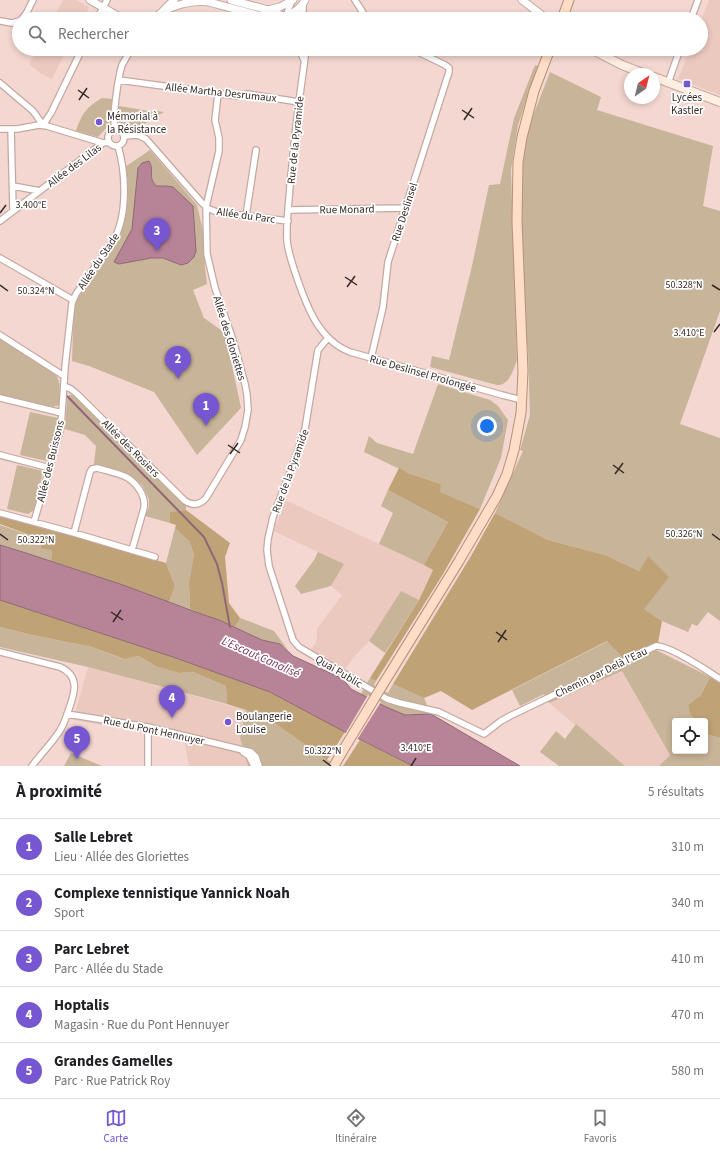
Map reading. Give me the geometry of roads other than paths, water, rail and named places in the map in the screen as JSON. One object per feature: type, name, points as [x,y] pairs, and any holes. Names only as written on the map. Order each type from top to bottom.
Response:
[{"type":"main road","points":[[565,12],[569,0]]},
{"type":"main road","points":[[570,12],[575,0]]},
{"type":"main road","points":[[334,766],[379,689],[456,566],[502,486],[510,463],[519,426],[523,365],[517,169],[527,117],[536,86],[547,56]]},
{"type":"main road","points":[[527,117],[553,56]]},
{"type":"main road","points":[[604,56],[630,68]]},
{"type":"main road","points":[[660,80],[720,102]]},
{"type":"street","points":[[27,12],[33,0]]},
{"type":"street","points":[[90,0],[111,12]]},
{"type":"street","points":[[100,12],[107,0]]},
{"type":"street","points":[[162,12],[174,0]]},
{"type":"street","points":[[232,0],[273,12]]},
{"type":"street","points":[[355,0],[363,12]]},
{"type":"street","points":[[522,0],[538,12]]},
{"type":"street","points":[[694,12],[698,0]]},
{"type":"street","points":[[162,12],[177,4],[191,1],[209,2],[247,12]]},
{"type":"street","points":[[268,10],[280,7],[293,1]]},
{"type":"street","points":[[288,12],[293,1]]},
{"type":"street","points":[[294,12],[304,2]]},
{"type":"street","points":[[303,12],[304,2]]},
{"type":"street","points":[[0,22],[12,23]]},
{"type":"street","points":[[43,125],[51,113],[79,56]]},
{"type":"street","points":[[115,130],[113,121],[119,80],[122,65],[127,56]]},
{"type":"street","points":[[302,56],[304,60]]},
{"type":"street","name":"Rue de la Pyramide","points":[[302,649],[293,640],[273,577],[268,555],[268,539],[273,517],[305,430],[318,350],[328,338],[312,316],[299,284],[288,249],[288,210],[305,56]]},
{"type":"street","name":"Rue Deslinsel","points":[[371,358],[382,312],[388,265],[450,70],[445,65],[426,56]]},
{"type":"street","points":[[668,82],[677,56]]},
{"type":"street","name":"Allée Martha Desrumaux","points":[[119,80],[218,94],[237,96],[248,94],[299,102]]},
{"type":"street","points":[[0,83],[33,110],[43,125]]},
{"type":"street","name":"Allée des Gloriettes","points":[[200,504],[206,498],[239,444],[245,427],[248,410],[246,390],[233,340],[216,294],[209,266],[207,249],[206,207],[220,151],[219,138],[214,120],[218,94]]},
{"type":"street","points":[[0,129],[43,125],[118,146],[123,141],[124,136]]},
{"type":"street","points":[[11,129],[13,210]]},
{"type":"street","points":[[106,142],[111,131],[120,131],[124,136]]},
{"type":"street","points":[[124,136],[138,135],[146,139],[206,207]]},
{"type":"street","name":"Allée des Lilas","points":[[0,221],[106,142]]},
{"type":"street","name":"Allée du Stade","points":[[64,376],[73,300],[118,233],[121,223],[123,208],[123,168],[118,146]]},
{"type":"street","points":[[246,216],[256,150]]},
{"type":"street","name":"Allée des Lilas","points":[[13,186],[40,191]]},
{"type":"street","name":"Allée du Parc","points":[[206,207],[214,211],[288,221]]},
{"type":"street","name":"Rue Monard","points":[[288,210],[405,208]]},
{"type":"street","points":[[0,258],[73,300]]},
{"type":"street","points":[[0,335],[64,376]]},
{"type":"street","name":"Rue Deslinsel Prolongée","points":[[328,338],[345,350],[520,399]]},
{"type":"street","name":"Allée des Buissons","points":[[34,522],[60,430],[64,376]]},
{"type":"street","name":"Allée des Rosiers","points":[[64,386],[77,394],[185,501],[192,504],[200,504]]},
{"type":"street","points":[[0,398],[62,414]]},
{"type":"street","points":[[0,456],[50,468]]},
{"type":"street","points":[[74,533],[90,472],[92,469],[97,468],[128,478],[143,495],[145,501],[144,508],[132,550]]},
{"type":"street","points":[[0,513],[74,533],[155,558]]},
{"type":"street","name":"Chemin par Delà l'Eau","points":[[484,734],[510,716],[656,646],[662,647],[695,662],[720,679]]},
{"type":"street","name":"Quai Public","points":[[302,649],[379,689],[387,699],[439,712],[484,734]]},
{"type":"street","points":[[0,652],[60,667],[68,672],[73,680],[74,690],[60,732],[32,766]]},
{"type":"street","name":"Rue du Pont Hennuyer","points":[[67,714],[148,727],[253,753],[256,756],[259,766]]},
{"type":"street","points":[[148,727],[148,766]]},
{"type":"street","points":[[240,750],[250,756],[254,766]]},
{"type":"water","points":[[149,161],[151,165],[151,176],[156,186],[173,187],[193,206],[196,251],[194,257],[188,263],[181,265],[163,258],[151,258],[119,264],[114,262],[132,229],[138,168],[142,163]],"holes":[[[153,224],[165,225],[163,230],[156,235],[150,231]]]},
{"type":"water","name":"L'Escaut Canalisé","points":[[0,545],[120,584],[219,620],[262,640],[280,644],[293,656],[343,679],[351,689],[384,706],[405,715],[431,714],[520,766],[413,766],[270,692],[173,657],[0,600]]},
{"type":"waterway","points":[[67,396],[204,537],[217,564],[230,627]]},
{"type":"place","name":"Lycées Kastler","points":[[687,84]]},
{"type":"place","name":"Mémorial à la Résistance","points":[[99,122]]},
{"type":"place","name":"Parc Lebret","points":[[157,251]]},
{"type":"place","name":"Complexe tennistique Yannick Noah","points":[[178,379]]},
{"type":"place","name":"Salle Lebret","points":[[206,426]]},
{"type":"place","name":"Hoptalis","points":[[172,718]]},
{"type":"place","name":"Boulangerie Louise","points":[[228,722]]},
{"type":"place","name":"Grandes Gamelles","points":[[77,759]]}]
